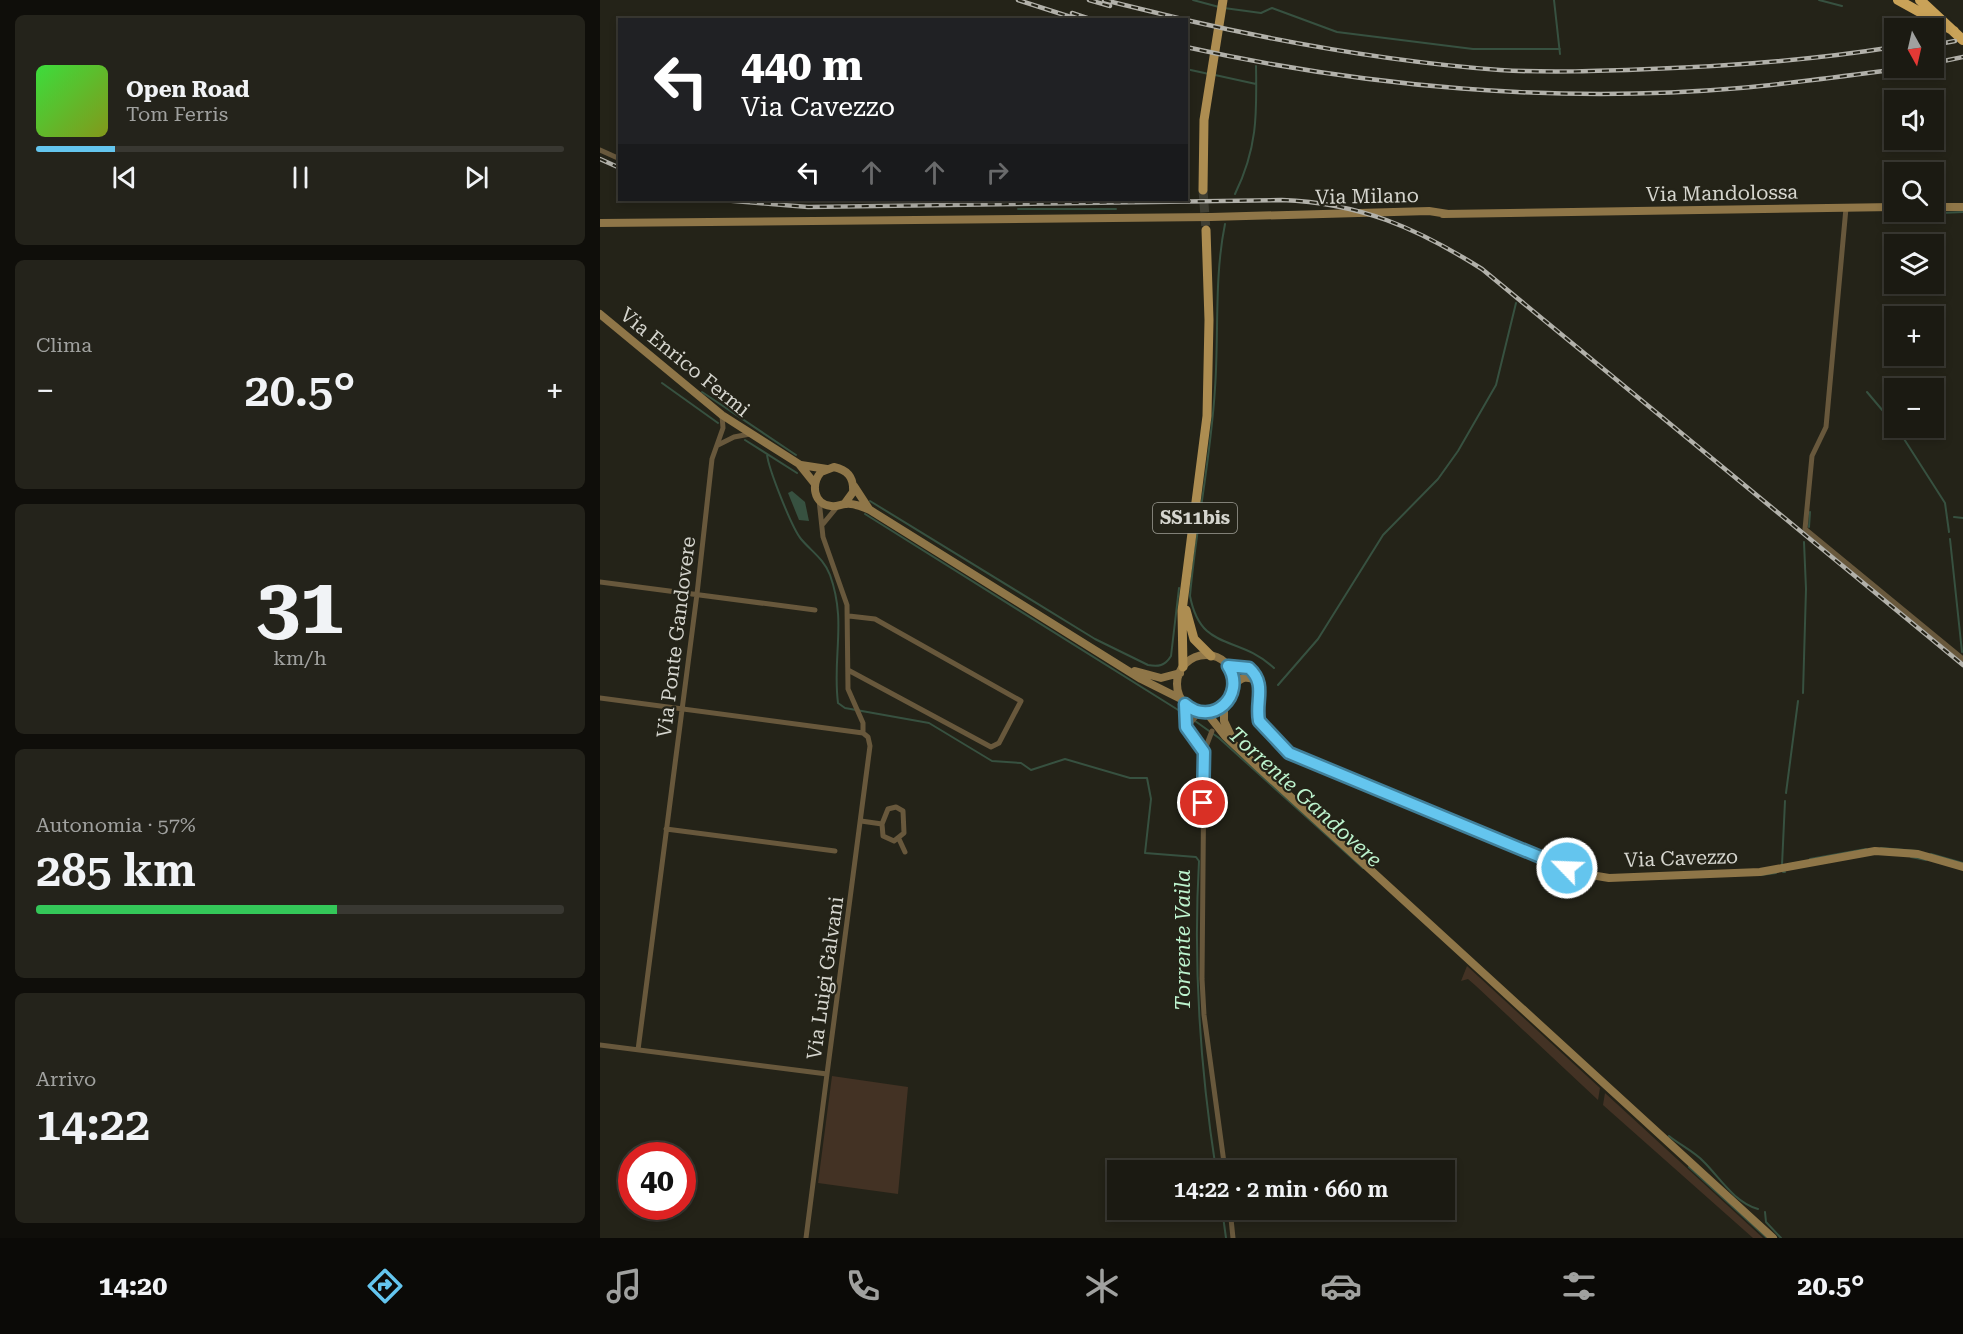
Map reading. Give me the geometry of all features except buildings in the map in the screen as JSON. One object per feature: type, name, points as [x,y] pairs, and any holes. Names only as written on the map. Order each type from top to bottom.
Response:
[{"type":"highway","points":[[1898,0],[1954,31]]},
{"type":"highway","points":[[1920,0],[1963,40]]},
{"type":"main road","points":[[1203,190],[1204,120],[1223,0]]},
{"type":"main road","name":"Via Mandolossa","points":[[1551,212],[1884,207]]},
{"type":"main road","points":[[1944,207],[1963,207]]},
{"type":"main road","name":"Via Milano","points":[[600,223],[1287,215],[1350,217],[1551,212]]},
{"type":"main road","name":"SS11bis","points":[[1181,670],[1182,611],[1208,416],[1209,320],[1206,230]]},
{"type":"main road","name":"Via Enrico Fermi","points":[[600,314],[722,415],[799,464]]},
{"type":"main road","points":[[799,464],[841,469],[852,478],[858,495],[870,510],[1201,713],[1773,1238]]},
{"type":"main road","points":[[799,464],[815,484],[818,499],[831,506],[842,505],[870,510]]},
{"type":"main road","points":[[815,484],[817,478],[827,469]]},
{"type":"main road","points":[[842,505],[853,492],[854,485]]},
{"type":"main road","name":"SS11bis","points":[[1185,595],[1188,619],[1194,639],[1211,656]]},
{"type":"main road","points":[[1125,668],[1161,678],[1181,670],[1197,657],[1211,656],[1228,666],[1249,668],[1258,681]]},
{"type":"main road","points":[[1201,713],[1224,706],[1232,696],[1234,677],[1228,666]]},
{"type":"main road","points":[[1181,670],[1177,687],[1184,704]]},
{"type":"main road","points":[[1234,686],[1239,679],[1245,677],[1258,681]]},
{"type":"main road","name":"Via Cavezzo","points":[[1258,681],[1261,695],[1259,721],[1289,753],[1579,873],[1609,878],[1760,872],[1875,851],[1918,854],[1963,867]]},
{"type":"main road","points":[[1224,706],[1224,721],[1236,745]]},
{"type":"street","points":[[600,150],[618,158]]},
{"type":"street","points":[[1846,208],[1826,427],[1812,456],[1805,529],[1963,659]]},
{"type":"street","name":"Via Ponte Gandovere","points":[[638,1050],[715,449],[723,428],[722,415]]},
{"type":"street","points":[[715,449],[722,441],[750,434]]},
{"type":"street","name":"Via Luigi Galvani","points":[[600,1045],[827,1074],[870,746],[868,737],[863,733],[863,723],[850,696],[849,616],[839,578],[823,537],[818,499]]},
{"type":"street","points":[[823,524],[842,505]]},
{"type":"street","points":[[600,582],[815,610]]},
{"type":"street","points":[[848,670],[991,747],[999,743],[1021,701],[875,619],[849,616]]},
{"type":"street","points":[[600,698],[863,733]]},
{"type":"street","points":[[1184,704],[1186,727],[1204,752]]},
{"type":"street","points":[[1186,727],[1201,713]]},
{"type":"street","points":[[1212,731],[1204,752],[1203,997],[1224,1160]]},
{"type":"street","points":[[896,807],[903,810],[904,833],[899,839],[886,839],[881,831],[888,809],[896,807]]},
{"type":"street","points":[[861,821],[882,824]]},
{"type":"street","points":[[666,829],[835,851]]},
{"type":"street","points":[[899,839],[905,852]]},
{"type":"street","points":[[806,1238],[827,1074]]},
{"type":"street","points":[[1231,1220],[1233,1238]]},
{"type":"shaded area","points":[[792,491],[805,502],[809,521],[799,520],[788,493]]},
{"type":"shaded area","points":[[1467,966],[1600,1088],[1598,1100],[1468,979],[1461,981]]},
{"type":"shaded area","points":[[832,1076],[908,1087],[898,1194],[818,1183]]},
{"type":"shaded area","points":[[1605,1093],[1763,1238],[1753,1238],[1603,1105]]},
{"type":"waterway","points":[[1193,0],[1219,7]]},
{"type":"waterway","points":[[1554,0],[1560,54]]},
{"type":"waterway","points":[[1819,0],[1842,6]]},
{"type":"waterway","points":[[1224,8],[1261,13],[1272,8],[1337,32],[1473,49],[1560,49]]},
{"type":"waterway","points":[[1235,194],[1252,147],[1256,66]]},
{"type":"waterway","points":[[1188,69],[1209,74]]},
{"type":"waterway","points":[[1215,75],[1256,84]]},
{"type":"waterway","points":[[1018,209],[1116,209]]},
{"type":"waterway","points":[[1944,213],[1963,212]]},
{"type":"waterway","points":[[1225,224],[1219,265],[1213,414],[1190,596],[1195,614],[1203,627],[1212,635],[1261,657],[1274,668]]},
{"type":"waterway","points":[[1278,685],[1318,639],[1383,535],[1438,479],[1458,451],[1496,385],[1516,303]]},
{"type":"waterway","name":"Torrente Gandovere","points":[[662,383],[718,423]]},
{"type":"waterway","points":[[702,392],[796,455]]},
{"type":"waterway","points":[[1867,392],[1884,412]]},
{"type":"waterway","points":[[1903,438],[1945,503],[1949,532]]},
{"type":"waterway","name":"Torrente Gandovere","points":[[745,440],[797,473]]},
{"type":"waterway","name":"Torrente Vaila","points":[[767,454],[792,523],[801,539],[824,564],[835,592],[838,608],[838,703],[845,708],[929,723],[992,761],[1021,763],[1031,770],[1065,759],[1130,778],[1147,778],[1151,799],[1145,853],[1196,857],[1199,861],[1197,900],[1199,1016],[1215,1160]]},
{"type":"waterway","points":[[870,501],[1095,639],[1148,665],[1161,665],[1171,656],[1179,588]]},
{"type":"waterway","points":[[1809,527],[1810,512]]},
{"type":"waterway","name":"Torrente Gandovere","points":[[865,514],[1183,713]]},
{"type":"waterway","points":[[1954,517],[1963,518]]},
{"type":"waterway","points":[[1950,539],[1962,652]]},
{"type":"waterway","points":[[1803,693],[1806,589],[1804,542]]},
{"type":"waterway","points":[[1786,793],[1798,701]]},
{"type":"waterway","name":"Torrente Gandovere","points":[[1188,716],[1219,738],[1363,868]]},
{"type":"waterway","points":[[1782,865],[1785,801]]},
{"type":"waterway","points":[[1881,848],[1917,851]]},
{"type":"waterway","points":[[1810,859],[1866,849]]},
{"type":"waterway","points":[[1931,854],[1963,863]]},
{"type":"waterway","points":[[1911,857],[1926,860]]},
{"type":"waterway","points":[[1761,875],[1776,873]]},
{"type":"waterway","points":[[1669,1136],[1700,1158],[1742,1201],[1758,1209]]},
{"type":"waterway","name":"Torrente Gandovere","points":[[1689,1167],[1767,1238]]},
{"type":"waterway","points":[[1765,1212],[1766,1222],[1781,1238]]},
{"type":"waterway","name":"Torrente Vaila","points":[[1224,1220],[1226,1238]]},
{"type":"tunnel","points":[[1203,190],[1206,230]]},
{"type":"railway","points":[[1018,0],[1074,18]]},
{"type":"railway","points":[[1089,0],[1110,6]]},
{"type":"railway","points":[[1104,0],[1178,18]]},
{"type":"railway","points":[[1072,13],[1087,18]]},
{"type":"railway","points":[[1188,20],[1342,51],[1460,67],[1519,71],[1557,72],[1711,66],[1803,59],[1884,49]]},
{"type":"railway","points":[[1944,43],[1955,41]]},
{"type":"railway","points":[[1188,47],[1323,73],[1462,89],[1532,93],[1602,94],[1740,88],[1884,71]]},
{"type":"railway","points":[[1944,61],[1963,57]]},
{"type":"railway","points":[[600,159],[618,167]]},
{"type":"railway","points":[[734,201],[808,207],[1282,200],[1337,206],[1387,220],[1434,241],[1482,269],[1963,665]]},
{"type":"route","points":[[1203,803],[1204,752],[1200,743],[1186,727],[1185,704],[1195,711],[1207,713],[1224,706],[1234,690],[1234,677],[1228,666],[1239,666],[1249,668],[1255,673],[1261,695],[1257,714],[1259,721],[1289,753],[1502,839],[1567,868]]}]
